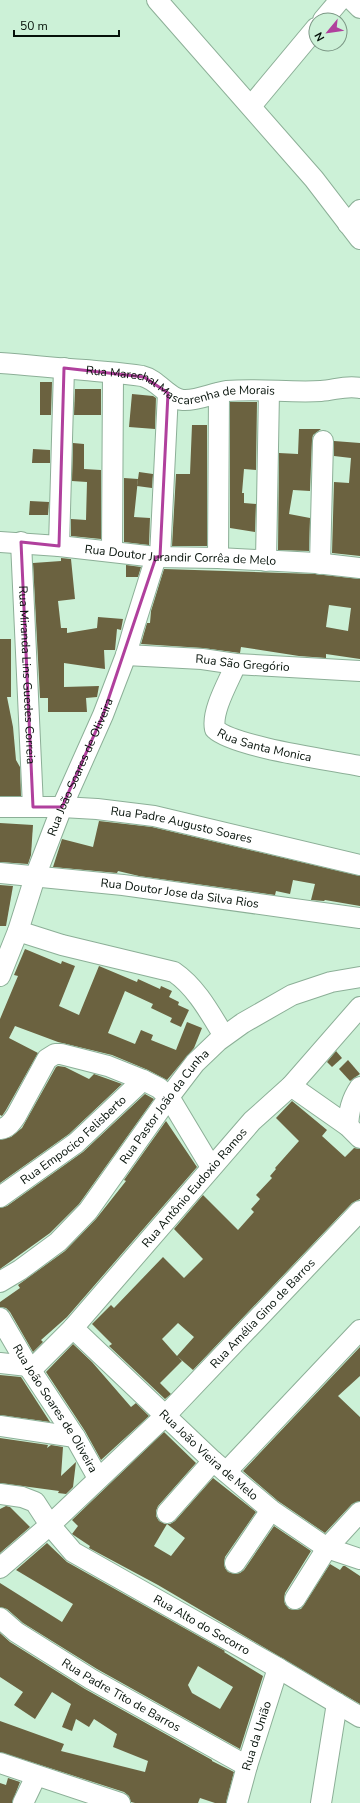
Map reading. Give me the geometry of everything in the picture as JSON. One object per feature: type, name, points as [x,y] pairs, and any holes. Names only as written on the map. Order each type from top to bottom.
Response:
[{"type":"street","points":[[157,0],[314,179],[356,224]]},
{"type":"street","points":[[330,12],[340,0]]},
{"type":"street","points":[[352,0],[360,8]]},
{"type":"street","points":[[251,106],[308,38]]},
{"type":"street","name":"Rua Marechal Mascarenha de Morais","points":[[0,363],[64,368],[144,377],[159,384],[175,398],[183,400],[202,398],[220,393],[257,389],[269,391],[321,391],[352,386],[360,388]]},
{"type":"street","points":[[59,546],[64,368]]},
{"type":"street","points":[[112,551],[113,373]]},
{"type":"street","points":[[266,561],[269,391]]},
{"type":"street","name":"Rua João Soares de Oliveira","points":[[2,966],[18,931],[35,877],[62,807],[103,715],[126,656],[134,627],[158,557],[168,393]]},
{"type":"street","points":[[218,558],[220,393]]},
{"type":"street","points":[[320,564],[323,441]]},
{"type":"street","name":"Rua Doutor Jurandir Corrêa de Melo","points":[[0,542],[21,542],[158,557],[218,558],[360,568]]},
{"type":"street","name":"Rua Miranda Lins Guedes Correia","points":[[21,542],[33,807]]},
{"type":"street","name":"Rua São Gregório","points":[[126,656],[202,659],[236,664],[360,671]]},
{"type":"street","name":"Rua Santa Monica","points":[[236,664],[215,717],[215,729],[220,734],[252,744],[360,766]]},
{"type":"street","name":"Rua Padre Augusto Soares","points":[[0,807],[62,807],[131,812],[160,817],[360,865]]},
{"type":"street","name":"Rua Doutor Jose da Silva Rios","points":[[0,873],[166,890],[360,918]]},
{"type":"street","points":[[18,931],[62,944],[174,972],[188,984],[224,1036]]},
{"type":"street","name":"Rua Pastor João da Cunha","points":[[0,1282],[20,1270],[58,1242],[88,1211],[169,1097],[206,1051],[224,1036],[292,995],[331,982],[360,977]]},
{"type":"street","name":"Rua Antônio Eudoxio Ramos","points":[[30,1368],[73,1328],[252,1121],[291,1086],[360,1006]]},
{"type":"street","points":[[0,1129],[4,1129],[11,1124],[48,1059],[55,1054],[61,1054],[108,1066],[144,1080],[159,1088],[169,1097],[211,1167]]},
{"type":"street","name":"Rua Empocico Felisberto","points":[[0,1197],[76,1143],[144,1080]]},
{"type":"street","points":[[291,1086],[354,1132]]},
{"type":"street","points":[[354,1132],[350,1105],[353,1096],[360,1087]]},
{"type":"street","name":"Rua Amélia Gino de Barros","points":[[0,1568],[50,1525],[165,1416],[360,1211]]},
{"type":"street","name":"Rua João Soares de Oliveira","points":[[0,1318],[30,1368],[75,1437],[98,1478]]},
{"type":"street","name":"Rua João Vieira de Melo","points":[[73,1328],[219,1467],[271,1510],[327,1548],[360,1559]]},
{"type":"street","points":[[166,1512],[219,1467],[360,1330]]},
{"type":"street","points":[[0,1363],[30,1368]]},
{"type":"street","points":[[0,1426],[75,1437]]},
{"type":"street","name":"Rua Alto do Socorro","points":[[0,1494],[22,1497],[35,1502],[50,1525],[73,1552],[278,1668],[360,1717]]},
{"type":"street","points":[[235,1563],[271,1510]]},
{"type":"street","points":[[296,1599],[327,1548],[360,1512]]},
{"type":"street","name":"Rua Padre Tito de Barros","points":[[0,1618],[16,1632],[85,1675],[247,1766]]},
{"type":"street","name":"Rua da União","points":[[237,1803],[278,1668]]},
{"type":"street","points":[[320,1803],[337,1703]]},
{"type":"street","points":[[0,1763],[120,1803]]},
{"type":"street","points":[[23,1803],[36,1776]]},
{"type":"highlighted area","points":[[64,368],[144,377],[168,393],[160,557],[156,557],[103,715],[62,807],[33,807],[21,542],[59,546]]},
{"type":"building","points":[[40,382],[52,382],[51,415],[40,415]]},
{"type":"building","points":[[75,389],[101,389],[101,415],[74,415]]},
{"type":"building","points":[[132,394],[153,396],[156,398],[155,429],[129,427]]},
{"type":"building","points":[[230,402],[257,402],[256,470],[244,469],[242,493],[244,493],[244,503],[256,504],[255,532],[230,528]]},
{"type":"building","points":[[192,425],[207,425],[207,546],[172,546],[176,474],[190,474]]},
{"type":"building","points":[[299,429],[321,429],[313,435],[312,440],[310,491],[293,490],[289,514],[310,518],[309,551],[278,550],[279,453],[298,454]]},
{"type":"building","points":[[334,441],[360,443],[360,556],[332,553],[334,482],[349,483],[351,458],[334,456]]},
{"type":"building","points":[[73,443],[84,444],[84,469],[101,470],[101,539],[71,536],[71,519],[86,520],[87,482],[72,481]]},
{"type":"building","points":[[33,449],[50,450],[50,463],[32,463]]},
{"type":"building","points":[[139,472],[153,474],[152,488],[137,486]]},
{"type":"building","points":[[124,478],[138,479],[134,517],[150,518],[149,545],[124,542]]},
{"type":"building","points":[[30,501],[49,502],[48,515],[29,515]]},
{"type":"building","points":[[61,558],[71,559],[75,599],[58,601],[61,628],[67,628],[67,633],[97,628],[98,617],[123,619],[121,630],[117,629],[115,650],[104,650],[105,669],[64,663],[64,687],[99,686],[97,697],[86,698],[87,712],[48,712],[48,698],[40,698],[33,563],[61,561]]},
{"type":"building","points":[[126,565],[141,567],[138,577],[126,577]]},
{"type":"building","points":[[164,569],[315,574],[360,579],[360,659],[326,654],[326,658],[299,656],[241,647],[240,653],[203,648],[141,644],[147,623],[150,623],[151,611]],"holes":[[[329,605],[351,608],[348,631],[326,627]]]},
{"type":"building","points":[[0,639],[11,639],[11,697],[7,697],[13,727],[16,760],[20,767],[21,796],[0,796]]},
{"type":"building","points":[[99,821],[152,827],[360,876],[360,906],[325,900],[311,900],[315,884],[293,880],[290,894],[276,891],[275,895],[139,876],[118,871],[117,873],[53,867],[62,839],[93,847]]},
{"type":"building","points":[[0,823],[33,825],[31,855],[28,864],[0,862]]},
{"type":"building","points":[[0,885],[13,886],[6,926],[0,926]]},
{"type":"building","points":[[25,949],[61,964],[62,961],[75,966],[59,1006],[79,1015],[99,966],[137,982],[138,979],[160,989],[161,986],[172,991],[169,997],[179,1002],[178,1005],[189,1010],[181,1027],[170,1022],[172,1018],[151,1008],[153,1004],[125,991],[108,1033],[135,1044],[141,1030],[153,1035],[151,1040],[176,1050],[187,1022],[202,1028],[194,1048],[167,1080],[148,1070],[112,1055],[58,1042],[15,1026],[9,1038],[38,1053],[6,1110],[2,1116],[0,1115],[0,1019],[18,976],[14,975]]},
{"type":"building","points":[[336,1051],[342,1058],[332,1067],[327,1062]]},
{"type":"building","points":[[348,1060],[360,1074],[350,1081],[339,1069]]},
{"type":"building","points":[[56,1067],[65,1067],[89,1079],[94,1074],[122,1084],[69,1134],[0,1183],[0,1140],[11,1137],[22,1128]]},
{"type":"building","points":[[145,1094],[154,1099],[79,1204],[50,1233],[0,1269],[0,1208],[7,1206],[83,1152]]},
{"type":"building","points":[[292,1101],[327,1130],[322,1136],[345,1157],[354,1148],[360,1149],[360,1199],[352,1203],[193,1370],[178,1357],[182,1361],[160,1383],[171,1394],[165,1399],[109,1346],[112,1344],[92,1324],[111,1305],[114,1308],[163,1257],[184,1278],[203,1259],[174,1229],[203,1195],[238,1230],[254,1212],[251,1209],[260,1199],[256,1195],[272,1178],[270,1176],[276,1169],[275,1168],[299,1141],[276,1118]],"holes":[[[178,1323],[194,1337],[177,1356],[162,1339]]]},
{"type":"building","points":[[166,1121],[197,1167],[67,1317],[41,1340],[43,1342],[33,1352],[10,1312],[6,1308],[0,1307],[0,1302],[20,1288],[18,1285],[65,1251],[96,1219],[126,1181],[124,1180]]},
{"type":"building","points":[[73,1344],[92,1362],[131,1407],[136,1403],[149,1416],[101,1460],[85,1431],[46,1372]]},
{"type":"building","points":[[360,1347],[360,1376],[338,1396],[360,1417],[360,1501],[352,1504],[325,1533],[278,1501],[243,1471]]},
{"type":"building","points":[[0,1375],[21,1377],[50,1422],[0,1415]]},
{"type":"building","points":[[164,1432],[196,1463],[158,1506],[156,1516],[159,1521],[165,1524],[167,1524],[170,1524],[175,1521],[213,1478],[256,1512],[225,1557],[225,1568],[228,1572],[235,1574],[244,1570],[274,1526],[311,1551],[285,1593],[285,1604],[289,1609],[301,1609],[330,1564],[340,1570],[343,1566],[345,1566],[360,1576],[360,1704],[158,1585],[89,1548],[90,1546],[72,1534],[78,1526],[72,1520]],"holes":[[[167,1524],[185,1538],[171,1556],[154,1546]]]},
{"type":"building","points":[[0,1438],[48,1445],[47,1448],[51,1445],[63,1447],[61,1476],[76,1462],[73,1487],[66,1494],[58,1493],[59,1491],[0,1483]]},
{"type":"building","points":[[6,1506],[10,1507],[30,1527],[0,1553],[0,1509]]},
{"type":"building","points":[[47,1543],[67,1562],[225,1651],[224,1652],[263,1676],[240,1749],[97,1669],[23,1623],[7,1609],[0,1607],[0,1583],[62,1622],[73,1604],[16,1570]],"holes":[[[198,1666],[233,1687],[220,1709],[192,1693],[188,1685]]]},
{"type":"building","points":[[0,1633],[10,1642],[85,1689],[234,1772],[226,1803],[215,1803],[200,1798],[198,1803],[135,1803],[131,1802],[129,1796],[124,1792],[0,1752],[0,1721],[64,1744],[61,1751],[145,1772],[148,1761],[113,1747],[117,1734],[94,1719],[89,1727],[76,1719],[72,1731],[62,1727],[71,1704],[52,1692],[35,1719],[14,1705],[23,1692],[0,1677]]},
{"type":"building","points":[[8,1778],[20,1782],[12,1803],[0,1803],[0,1783],[6,1785]]}]
